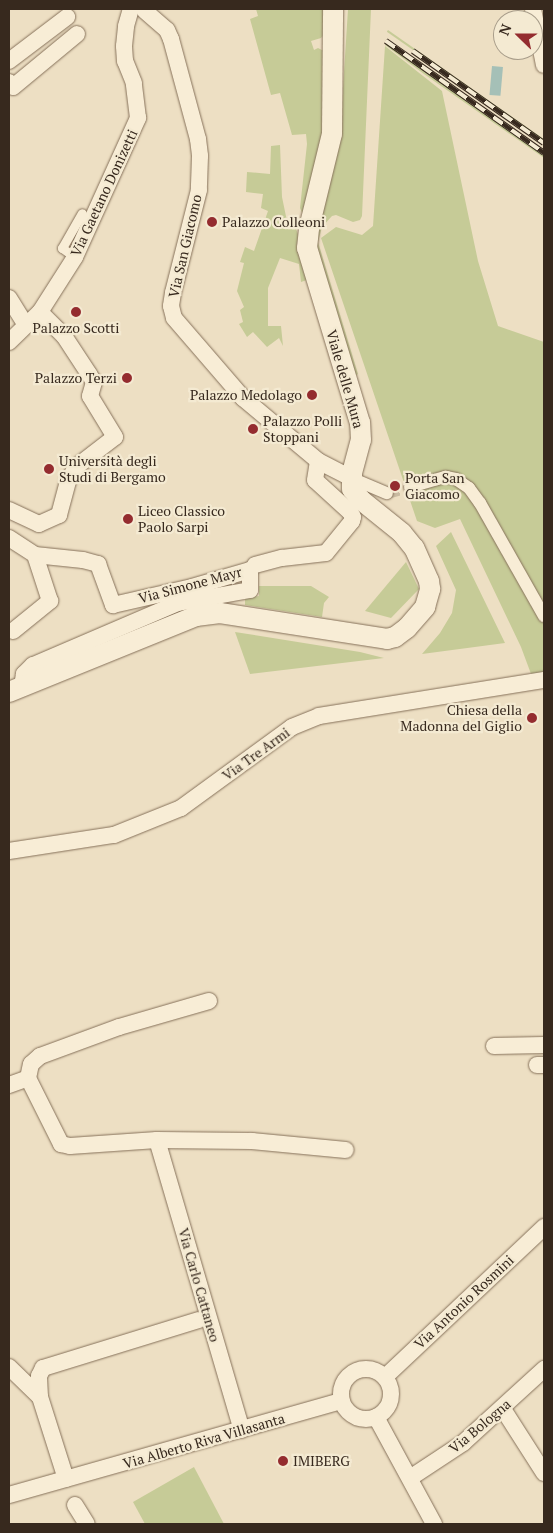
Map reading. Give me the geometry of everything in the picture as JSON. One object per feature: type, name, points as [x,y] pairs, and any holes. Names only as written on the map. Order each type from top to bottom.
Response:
[{"type":"street","name":"Via San Giacomo","points":[[140,9],[167,30],[171,39],[198,139],[200,156],[199,190],[173,292],[171,306],[174,318],[243,398],[318,461],[351,478]]},
{"type":"street","name":"Via Gaetano Donizetti","points":[[9,342],[40,312],[75,256],[138,118],[134,83],[125,61],[124,46],[126,26],[140,9]]},
{"type":"street","name":"Viale delle Mura","points":[[333,9],[332,134],[308,228],[308,248],[360,423],[361,440],[351,478]]},
{"type":"street","points":[[533,9],[544,65]]},
{"type":"street","points":[[9,61],[67,17]]},
{"type":"street","points":[[9,82],[13,87],[77,34]]},
{"type":"street","points":[[12,302],[26,325]]},
{"type":"street","points":[[9,510],[39,524],[59,515],[68,481],[76,467],[115,437],[90,396],[94,382],[64,336],[40,312]]},
{"type":"street","points":[[252,567],[282,558],[326,553],[352,521],[353,517],[350,512],[315,480],[318,461]]},
{"type":"street","points":[[410,486],[446,477],[456,480],[469,488],[480,503],[544,616]]},
{"type":"street","points":[[15,689],[183,620],[209,613],[232,615],[379,639],[395,637],[412,623],[425,607],[430,590],[429,582],[409,540],[361,500],[352,488],[351,478],[387,493]]},
{"type":"street","name":"Via Simone Mayr","points":[[9,538],[35,555],[83,560],[98,564],[113,605],[192,587],[252,567],[250,590],[178,603],[32,666],[24,674],[15,689]]},
{"type":"street","points":[[13,631],[50,601],[35,555]]},
{"type":"street","name":"Via Tre Armi","points":[[9,851],[114,835],[181,808],[292,728],[319,716],[544,680]]},
{"type":"street","points":[[209,1001],[119,1028],[40,1056],[31,1064],[28,1078],[61,1144],[70,1146],[157,1140],[252,1141],[346,1150]]},
{"type":"street","points":[[494,1046],[544,1045]]},
{"type":"street","points":[[9,1085],[28,1078]]},
{"type":"street","name":"Via Carlo Cattaneo","points":[[157,1140],[242,1430]]},
{"type":"street","name":"Via Antonio Rosmini","points":[[385,1377],[544,1227]]},
{"type":"street","points":[[66,1479],[40,1397],[39,1376],[43,1368],[199,1320]]},
{"type":"street","points":[[9,1367],[40,1397]]},
{"type":"street","points":[[360,1369],[370,1369],[385,1377],[390,1387],[391,1398],[386,1409],[376,1418],[366,1420],[356,1418],[346,1410],[341,1401],[341,1386],[351,1373],[360,1369]]},
{"type":"street","name":"Via Bologna","points":[[410,1478],[463,1443],[544,1369]]},
{"type":"street","name":"Via Alberto Riva Villasanta","points":[[9,1495],[341,1401]]},
{"type":"street","points":[[503,1408],[544,1473]]},
{"type":"street","points":[[376,1418],[434,1524]]},
{"type":"street","points":[[75,1505],[87,1524]]},
{"type":"lane","points":[[75,256],[62,248],[82,213]]},
{"type":"green space","points":[[256,9],[325,9],[325,33],[321,38],[311,41],[314,50],[318,48],[324,51],[324,133],[303,215],[300,208],[307,144],[306,134],[292,135],[280,93],[271,95],[250,19],[258,16]]},
{"type":"green space","points":[[348,9],[371,9],[362,216],[360,220],[353,222],[336,215],[332,216],[322,227],[318,242],[358,374],[355,376],[315,243],[340,136]]},
{"type":"green space","points":[[388,30],[544,139],[542,141],[387,32]]},
{"type":"green space","points":[[386,43],[544,156],[544,158],[424,74],[385,45]]},
{"type":"green space","points":[[385,46],[442,91],[478,261],[498,326],[544,342],[544,680],[534,682],[521,647],[460,519],[435,528],[417,521],[321,238],[336,227],[362,235],[373,226]]},
{"type":"green space","points":[[280,145],[282,197],[288,226],[295,226],[299,237],[307,280],[301,282],[299,264],[280,258],[268,288],[268,326],[281,326],[283,346],[279,338],[267,347],[253,332],[247,337],[239,324],[243,322],[240,310],[244,307],[237,291],[244,263],[240,262],[245,247],[254,251],[268,211],[261,208],[263,194],[246,192],[247,172],[270,174],[271,146]]},
{"type":"green space","points":[[451,532],[505,643],[422,654],[440,633],[452,613],[456,590],[436,546]]},
{"type":"green space","points":[[406,562],[419,589],[391,618],[365,611]]},
{"type":"green space","points":[[259,586],[311,586],[329,597],[324,603],[322,617],[245,605],[245,599],[259,596]]},
{"type":"green space","points":[[235,632],[360,652],[384,658],[250,674]]},
{"type":"green space","points":[[194,1467],[224,1524],[145,1524],[133,1502]]},
{"type":"water","points":[[492,66],[503,67],[500,96],[489,95]]},
{"type":"tunnel","points":[[387,493],[410,487]]},
{"type":"railway","points":[[386,41],[544,153]]},
{"type":"railway","points":[[413,51],[544,143]]},
{"type":"place","name":"Palazzo Colleoni","points":[[212,222]]},
{"type":"place","name":"Palazzo Scotti","points":[[76,312]]},
{"type":"place","name":"Palazzo Terzi","points":[[127,378]]},
{"type":"place","name":"Palazzo Medolago","points":[[312,395]]},
{"type":"place","name":"Palazzo Polli Stoppani","points":[[253,429]]},
{"type":"place","name":"Università degli Studi di Bergamo","points":[[49,469]]},
{"type":"place","name":"Porta San Giacomo","points":[[395,486]]},
{"type":"place","name":"Liceo Classico Paolo Sarpi","points":[[128,519]]},
{"type":"place","name":"Chiesa della Madonna del Giglio","points":[[532,718]]},
{"type":"place","name":"IMIBERG","points":[[283,1461]]}]
